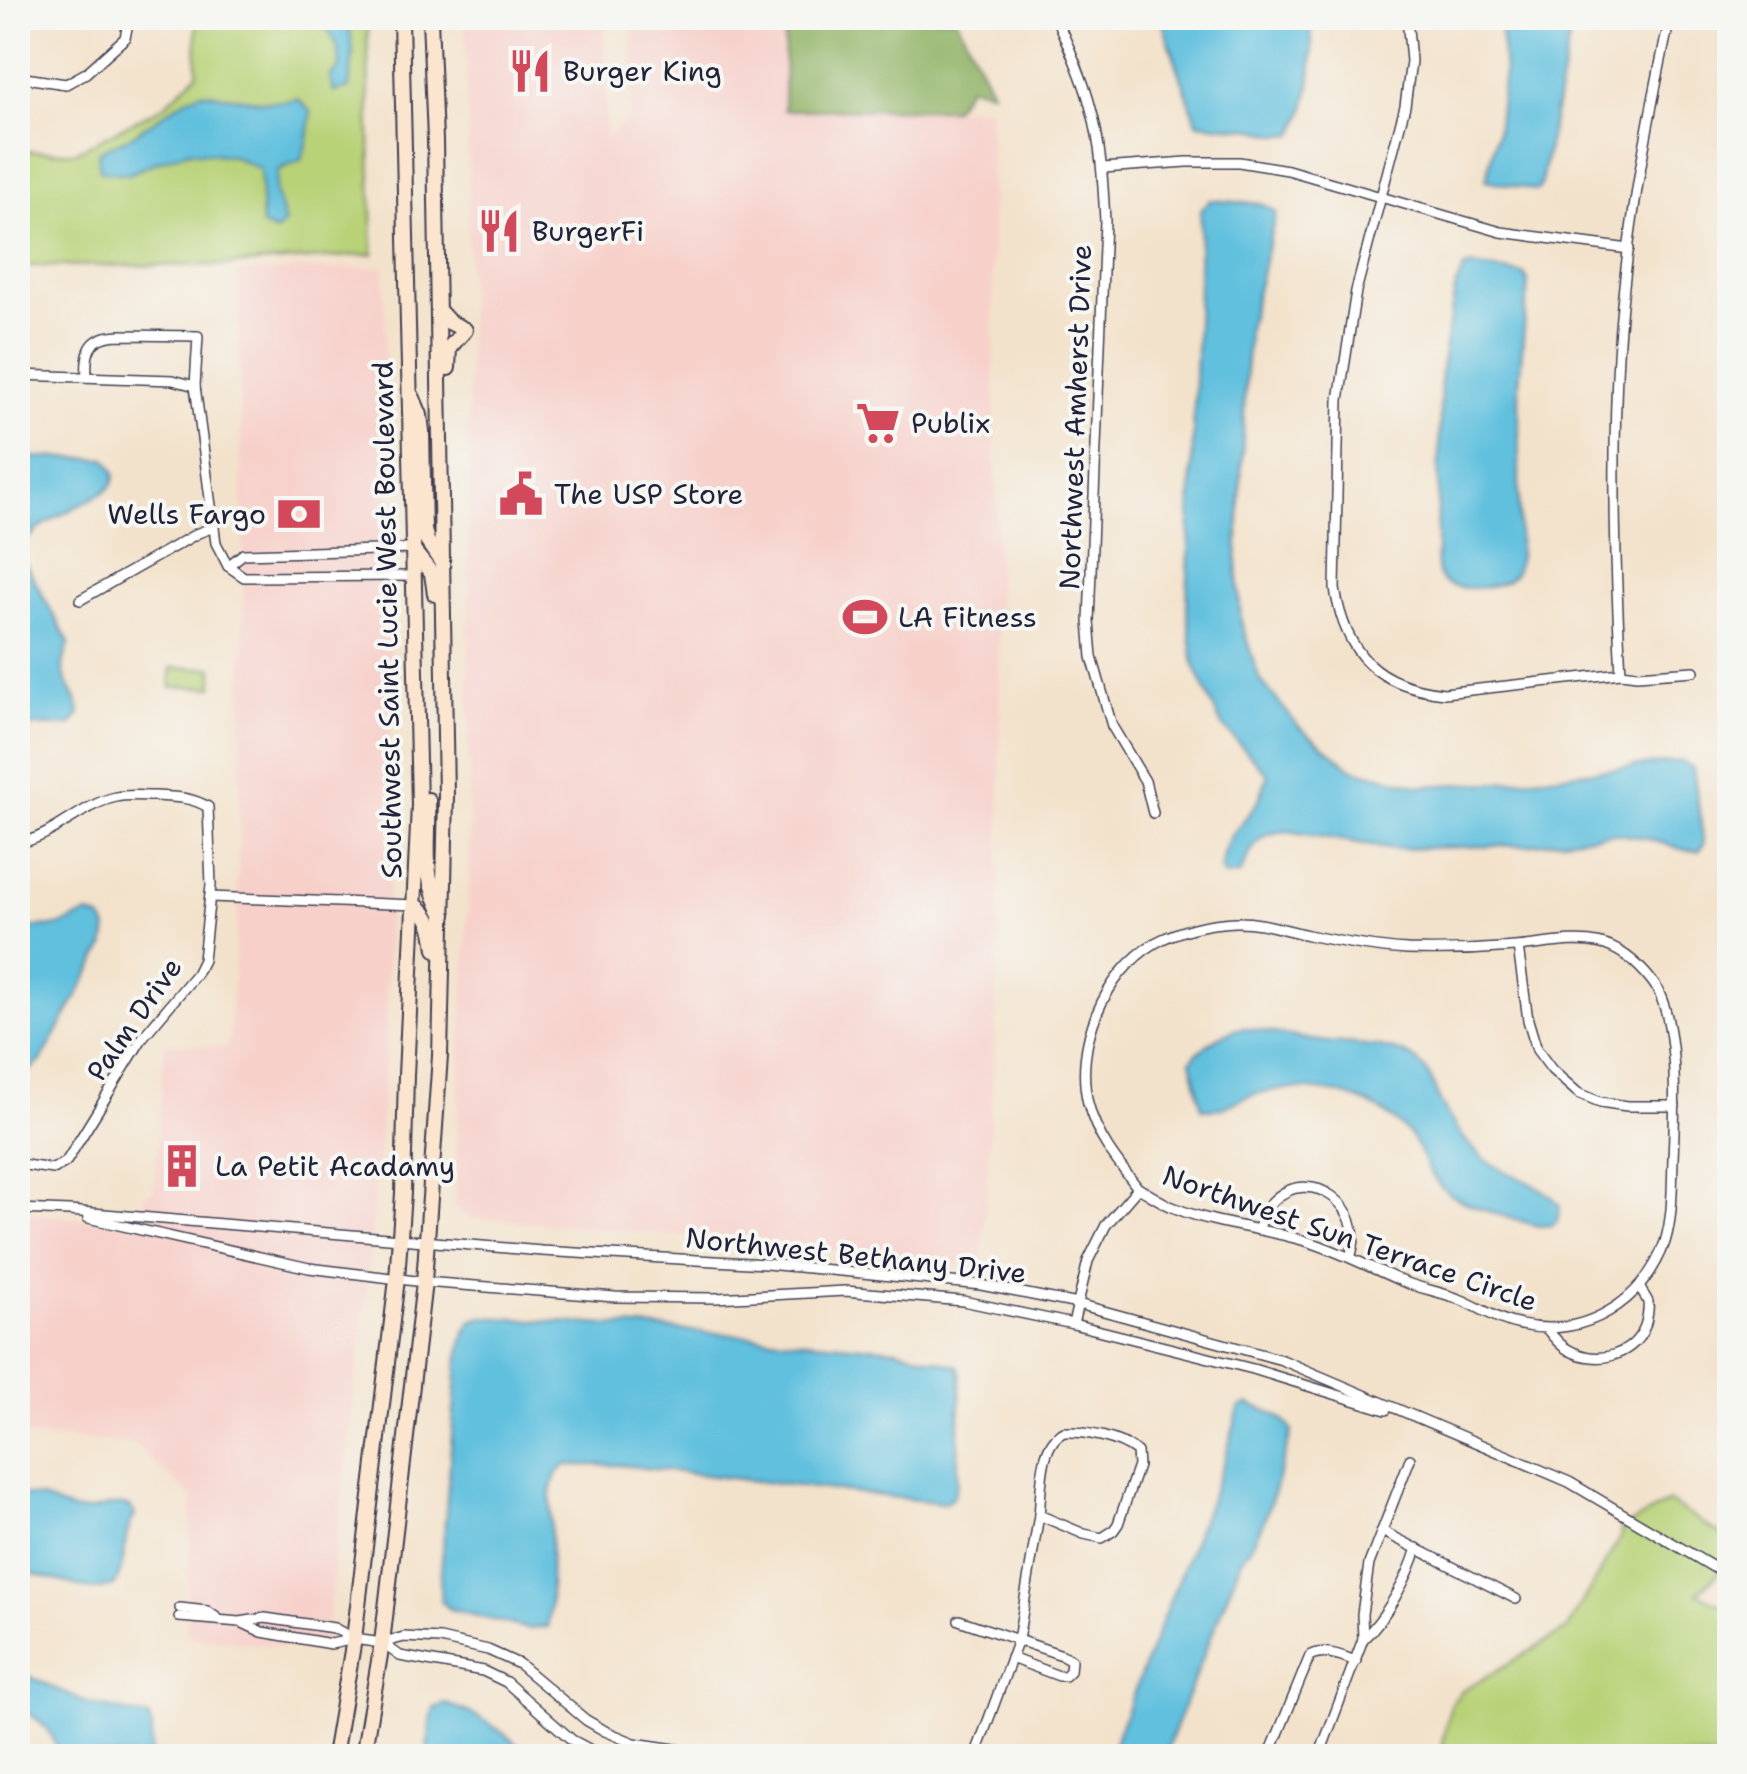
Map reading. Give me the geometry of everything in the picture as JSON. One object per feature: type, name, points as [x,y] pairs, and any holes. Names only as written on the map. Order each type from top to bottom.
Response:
[{"type":"main road","name":"Southwest Saint Lucie West Boulevard","points":[[334,1756],[354,1639],[397,1280],[419,805],[402,18]]},
{"type":"main road","points":[[362,1756],[382,1643],[424,1282],[440,1056],[446,796],[430,18]]},
{"type":"main road","points":[[438,310],[449,322],[465,330],[449,348],[448,437],[440,462]]},
{"type":"main road","points":[[409,390],[422,431],[424,530],[442,564]]},
{"type":"main road","points":[[412,549],[432,574],[444,650]]},
{"type":"main road","points":[[418,747],[426,784],[428,876],[434,899],[444,915]]},
{"type":"main road","points":[[415,905],[431,921],[441,999]]},
{"type":"street","points":[[18,77],[66,84],[86,73],[125,38],[128,18]]},
{"type":"street","name":"Northwest Amherst Drive","points":[[1056,18],[1091,108],[1103,168],[1104,238],[1089,621],[1092,657],[1112,726],[1145,781],[1153,813]]},
{"type":"street","points":[[1407,18],[1411,61],[1405,106],[1356,291],[1340,400],[1335,589],[1348,637],[1363,659],[1390,679],[1417,690],[1444,693],[1621,673],[1694,671]]},
{"type":"street","points":[[1621,673],[1614,537],[1618,354],[1650,109],[1670,18]]},
{"type":"street","points":[[1103,168],[1239,162],[1288,170],[1501,232],[1629,249]]},
{"type":"street","points":[[87,378],[89,351],[96,340],[120,335],[198,336],[195,386],[216,542],[228,566],[244,577],[414,576]]},
{"type":"street","points":[[18,375],[173,380],[195,386]]},
{"type":"street","points":[[80,600],[214,527]]},
{"type":"street","points":[[228,566],[243,554],[412,549]]},
{"type":"street","points":[[358,551],[359,576]]},
{"type":"street","points":[[280,554],[280,577]]},
{"type":"street","name":"Palm Drive","points":[[18,843],[48,834],[98,803],[119,796],[181,797],[208,807],[210,897],[203,960],[196,974],[143,1038],[66,1162],[53,1168],[18,1164]]},
{"type":"street","points":[[210,897],[415,905]]},
{"type":"street","name":"Northwest Sun Terrace Circle","points":[[1236,922],[1370,946],[1458,951],[1518,947],[1568,940],[1615,949],[1642,969],[1658,988],[1670,1024],[1675,1106],[1666,1238],[1640,1288],[1619,1306],[1583,1323],[1548,1329],[1519,1325],[1310,1242],[1173,1208],[1138,1188],[1106,1148],[1088,1104],[1084,1072],[1088,1043],[1098,1011],[1114,984],[1133,960],[1154,944],[1186,930],[1236,922]]},
{"type":"street","points":[[1518,947],[1528,1020],[1537,1050],[1552,1070],[1578,1093],[1600,1102],[1675,1106]]},
{"type":"street","name":"Northwest Sun Terrace Circle","points":[[1074,1324],[1088,1261],[1106,1226],[1138,1188]]},
{"type":"street","points":[[1258,1230],[1269,1206],[1284,1194],[1302,1188],[1320,1190],[1342,1204],[1352,1221],[1354,1240],[1350,1258]]},
{"type":"street","points":[[18,1208],[46,1210]]},
{"type":"street","name":"Northwest Bethany Drive","points":[[46,1210],[542,1251],[766,1264],[981,1286],[1078,1304],[1282,1360],[1568,1482],[1730,1577]]},
{"type":"street","name":"Northwest Bethany Drive","points":[[46,1210],[309,1268],[397,1280],[615,1297],[716,1298],[845,1291],[963,1302],[1074,1324],[1253,1369],[1438,1427]]},
{"type":"street","name":"Northwest Sun Terrace Circle","points":[[1548,1329],[1561,1346],[1590,1358],[1611,1357],[1639,1338],[1647,1322],[1648,1302],[1640,1288]]},
{"type":"street","points":[[974,1756],[1018,1640],[1047,1450],[1058,1434],[1070,1432],[1106,1438],[1137,1452],[1133,1485],[1118,1524],[1107,1535],[1096,1538],[1039,1515]]},
{"type":"street","points":[[1318,1756],[1363,1640],[1362,1614],[1370,1564],[1410,1459]]},
{"type":"street","points":[[1382,1531],[1516,1600]]},
{"type":"street","points":[[1363,1640],[1375,1628],[1399,1588],[1417,1548]]},
{"type":"street","points":[[180,1613],[208,1611],[216,1618],[240,1622],[262,1632],[331,1644],[354,1639],[382,1643],[404,1637],[488,1650],[519,1664],[605,1732],[634,1742],[722,1756]]},
{"type":"street","points":[[958,1620],[1071,1660],[1070,1671],[1059,1676],[1011,1658]]},
{"type":"street","points":[[382,1643],[400,1656],[483,1671],[506,1682],[572,1740],[602,1756]]},
{"type":"street","points":[[1269,1756],[1310,1656],[1316,1652],[1356,1661]]},
{"type":"shaded area","points":[[465,18],[605,18],[606,139],[630,116],[633,18],[785,18],[785,110],[990,108],[1001,779],[996,1017],[982,1268],[774,1243],[467,1217],[454,1208],[469,878]]},
{"type":"shaded area","points":[[384,267],[391,737],[386,1052],[368,1281],[324,1652],[186,1636],[192,1497],[133,1443],[18,1435],[18,1212],[143,1226],[145,1194],[154,1189],[165,1043],[225,1047],[229,1043],[237,922],[244,587],[237,272]]},
{"type":"green space","points":[[196,18],[367,18],[373,254],[231,265],[18,266],[18,151],[75,152],[164,106],[197,74]]},
{"type":"green space","points":[[785,18],[956,18],[992,91],[969,86],[953,109],[784,110]]},
{"type":"green space","points":[[171,668],[213,668],[213,687],[171,687]]},
{"type":"green space","points":[[1669,1502],[1729,1540],[1729,1563],[1698,1593],[1729,1609],[1729,1756],[1439,1756],[1451,1704],[1461,1692],[1567,1629],[1621,1536],[1621,1529]]},
{"type":"water","points":[[318,18],[348,18],[353,52],[349,88],[334,92],[330,77],[340,67],[339,52]]},
{"type":"water","points":[[1161,18],[1310,18],[1311,77],[1306,107],[1294,134],[1197,123]]},
{"type":"water","points":[[1500,18],[1573,18],[1539,189],[1486,180],[1497,133],[1504,72]]},
{"type":"water","points":[[201,92],[262,101],[298,99],[311,112],[301,160],[278,170],[275,191],[285,223],[276,232],[262,226],[260,169],[232,156],[189,151],[129,174],[100,171],[98,152],[132,136]]},
{"type":"water","points":[[1210,200],[1262,204],[1276,212],[1248,328],[1237,563],[1241,622],[1259,678],[1299,727],[1353,769],[1419,786],[1491,783],[1683,761],[1693,769],[1704,844],[1699,851],[1613,833],[1528,845],[1395,849],[1287,831],[1261,839],[1240,874],[1226,876],[1221,871],[1229,840],[1259,799],[1268,775],[1221,724],[1194,665],[1187,609],[1201,209]]},
{"type":"water","points":[[1471,266],[1523,274],[1528,280],[1519,384],[1519,556],[1510,578],[1475,588],[1446,583],[1437,568],[1441,369],[1456,286],[1463,269]]},
{"type":"water","points":[[18,457],[106,459],[114,472],[115,479],[107,490],[43,526],[21,549],[69,643],[64,674],[80,714],[71,725],[18,727]]},
{"type":"water","points":[[88,914],[102,919],[107,929],[104,947],[41,1061],[26,1073],[18,1073],[18,928],[58,926]]},
{"type":"water","points":[[1243,1028],[1374,1046],[1413,1059],[1426,1071],[1444,1108],[1470,1145],[1492,1164],[1552,1198],[1560,1206],[1557,1221],[1539,1226],[1460,1200],[1436,1182],[1401,1126],[1380,1110],[1352,1097],[1309,1089],[1280,1089],[1221,1107],[1202,1108],[1191,1060],[1215,1040]]},
{"type":"water","points":[[482,1317],[896,1349],[958,1366],[961,1375],[957,1484],[953,1497],[943,1503],[620,1465],[566,1465],[556,1474],[551,1491],[547,1627],[528,1629],[450,1609],[441,1601],[440,1585],[458,1361],[471,1321]]},
{"type":"water","points":[[1247,1404],[1278,1417],[1292,1431],[1266,1515],[1241,1560],[1164,1756],[1109,1756],[1224,1463],[1239,1408]]},
{"type":"water","points":[[18,1495],[41,1498],[74,1510],[128,1506],[135,1516],[114,1586],[94,1590],[18,1570]]},
{"type":"water","points":[[18,1671],[86,1703],[149,1717],[151,1756],[62,1756],[40,1722],[18,1710]]},
{"type":"water","points":[[446,1704],[488,1723],[526,1756],[428,1756],[434,1708]]},
{"type":"place","name":"Burger King","points":[[530,71]]},
{"type":"place","name":"BurgerFi","points":[[499,231]]},
{"type":"place","name":"Publix","points":[[878,423]]},
{"type":"place","name":"The USP Store","points":[[521,494]]},
{"type":"place","name":"Wells Fargo","points":[[299,514]]},
{"type":"place","name":"LA Fitness","points":[[865,617]]},
{"type":"place","name":"La Petit Acadamy","points":[[182,1166]]}]
